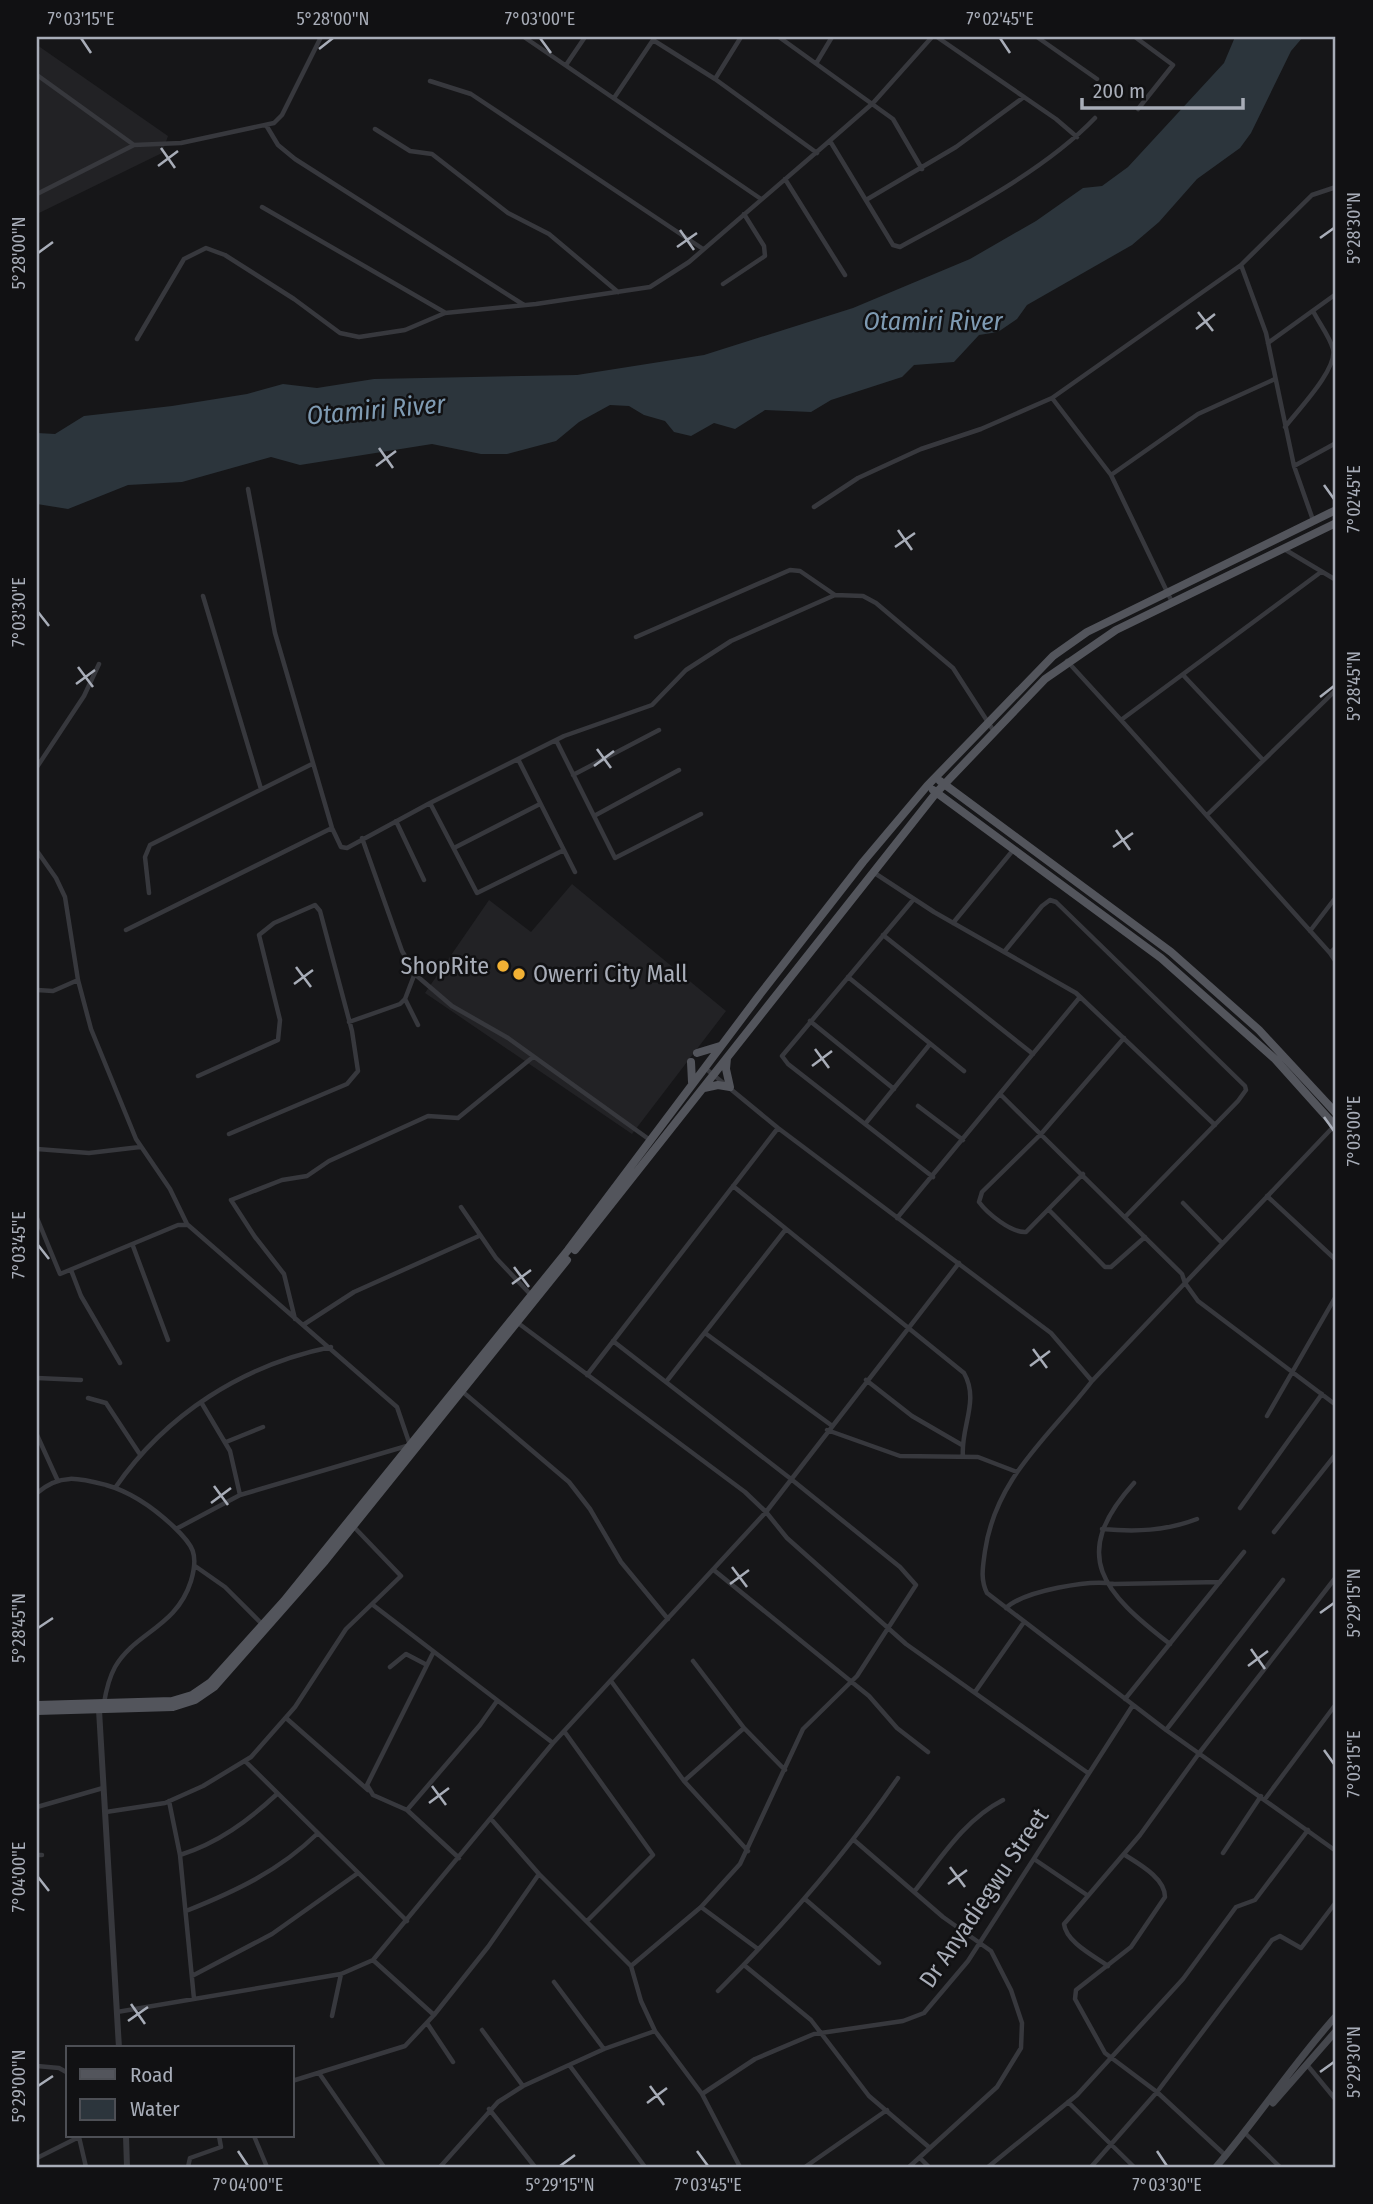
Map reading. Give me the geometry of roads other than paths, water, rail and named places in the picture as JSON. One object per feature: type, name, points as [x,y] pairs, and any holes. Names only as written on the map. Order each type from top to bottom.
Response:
[{"type":"main road","points":[[350,1524],[410,1445],[518,1323],[722,1044],[863,862],[935,778],[990,726],[1064,647],[1087,632],[1336,510]]},
{"type":"main road","points":[[37,1705],[173,1707],[195,1700],[231,1671],[350,1524],[463,1392],[532,1295],[701,1089],[990,726],[1068,661],[1116,630],[1336,523]]},
{"type":"main road","points":[[935,778],[1171,952],[1259,1030],[1336,1113]]},
{"type":"main road","points":[[928,786],[1123,928],[1218,1006],[1275,1059],[1336,1126]]},
{"type":"main road","points":[[697,1053],[722,1044]]},
{"type":"main road","points":[[701,1089],[710,1086],[730,1087],[726,1069],[728,1055]]},
{"type":"main road","points":[[691,1062],[692,1085]]},
{"type":"main road","points":[[102,1707],[172,1701],[192,1695],[227,1667],[287,1602]]},
{"type":"main road","points":[[1216,2167],[1246,2134],[1336,2016]]},
{"type":"main road","points":[[1258,2118],[1308,2066],[1336,2031]]},
{"type":"main road","points":[[1321,2033],[1330,2039]]},
{"type":"street","points":[[37,194],[134,145],[181,144],[266,125],[282,115],[321,37]]},
{"type":"street","points":[[524,37],[761,199]]},
{"type":"street","points":[[566,65],[585,37]]},
{"type":"street","points":[[715,79],[741,37]]},
{"type":"street","points":[[779,37],[893,119],[922,169]]},
{"type":"street","points":[[817,62],[832,37]]},
{"type":"street","points":[[137,339],[184,259],[206,248],[225,255],[341,332],[359,337],[405,330],[445,313],[525,305],[650,287],[689,262],[817,153],[873,103],[932,37]]},
{"type":"street","points":[[937,37],[1077,137]]},
{"type":"street","points":[[1037,37],[1097,79]]},
{"type":"street","points":[[1135,37],[1173,65],[1139,109]]},
{"type":"street","points":[[614,98],[654,38],[817,153]]},
{"type":"street","points":[[37,75],[134,145]]},
{"type":"street","points":[[430,81],[471,94],[703,249]]},
{"type":"street","points":[[866,200],[922,169],[1024,97]]},
{"type":"street","points":[[830,141],[893,245],[900,247],[1036,166],[1077,137],[1095,118]]},
{"type":"street","points":[[266,125],[278,145],[295,159],[525,305]]},
{"type":"street","points":[[375,129],[410,151],[432,154],[508,213],[549,234],[619,293]]},
{"type":"street","points":[[785,179],[845,275]]},
{"type":"street","points":[[814,507],[858,478],[909,455],[1012,417],[1052,398],[1241,265],[1312,195],[1336,187]]},
{"type":"street","points":[[262,206],[445,313]]},
{"type":"street","points":[[723,284],[765,256],[764,246],[744,214]]},
{"type":"street","points":[[1241,265],[1268,344],[1294,466],[1313,521]]},
{"type":"street","points":[[1268,344],[1336,294]]},
{"type":"street","points":[[1285,428],[1327,372],[1334,357],[1333,348],[1313,311]]},
{"type":"street","points":[[1111,475],[1198,414],[1275,379]]},
{"type":"street","points":[[1052,398],[1111,475],[1172,602]]},
{"type":"street","points":[[1294,466],[1336,443]]},
{"type":"street","points":[[248,489],[275,633],[312,764],[332,828],[341,847],[347,848],[556,740],[652,705],[686,670],[709,653],[835,595],[863,596],[876,603],[953,668],[990,726]]},
{"type":"street","points":[[1283,548],[1336,580]]},
{"type":"street","points":[[636,637],[790,570],[800,571],[835,595]]},
{"type":"street","points":[[1121,720],[1184,676],[1321,572]]},
{"type":"street","points":[[203,596],[261,789]]},
{"type":"street","points":[[1068,661],[1336,962]]},
{"type":"street","points":[[37,767],[84,696],[99,664]]},
{"type":"street","points":[[1184,676],[1263,760]]},
{"type":"street","points":[[1207,816],[1336,690]]},
{"type":"street","points":[[573,775],[659,730]]},
{"type":"street","points":[[556,740],[615,858],[701,814]]},
{"type":"street","points":[[518,759],[575,872]]},
{"type":"street","points":[[149,893],[145,857],[150,845],[312,764]]},
{"type":"street","points":[[594,816],[679,770]]},
{"type":"street","points":[[430,803],[477,893],[564,850]]},
{"type":"street","points":[[454,848],[540,804]]},
{"type":"street","points":[[396,821],[424,880]]},
{"type":"street","points":[[127,930],[332,828]]},
{"type":"street","points":[[362,838],[402,951],[415,973],[452,1006],[533,1057],[650,1140]]},
{"type":"street","points":[[953,923],[1014,848]]},
{"type":"street","points":[[37,851],[56,878],[65,897],[78,980],[91,1030],[140,1147],[170,1189],[187,1225],[331,1347],[397,1407],[410,1445],[240,1495],[176,1529]]},
{"type":"street","points":[[872,872],[913,900],[1080,997],[1215,1125]]},
{"type":"street","points":[[1310,931],[1336,897]]},
{"type":"street","points":[[913,900],[787,1048],[783,1059],[933,1177]]},
{"type":"street","points":[[1004,951],[1042,906],[1049,900],[1056,902],[1245,1086],[1244,1094],[1126,1216]]},
{"type":"street","points":[[198,1076],[278,1040],[279,1020],[259,935],[274,923],[315,905],[320,911],[349,1022],[358,1071],[355,1078],[229,1134]]},
{"type":"street","points":[[883,935],[1033,1054]]},
{"type":"street","points":[[1330,953],[1336,947]]},
{"type":"street","points":[[349,1022],[400,1004],[405,999],[415,973]]},
{"type":"street","points":[[848,977],[964,1071]]},
{"type":"street","points":[[37,990],[53,991],[78,980]]},
{"type":"street","points":[[897,1218],[1080,997]]},
{"type":"street","points":[[405,999],[418,1025]]},
{"type":"street","points":[[810,1021],[894,1088]]},
{"type":"street","points":[[1083,1174],[1031,1228],[1018,1232],[987,1211],[979,1202],[991,1183],[1041,1134],[1124,1038]]},
{"type":"street","points":[[865,1124],[930,1044]]},
{"type":"street","points":[[295,1319],[284,1274],[231,1200],[274,1186],[282,1180],[307,1176],[329,1161],[428,1116],[457,1118],[533,1057]]},
{"type":"street","points":[[705,1068],[778,1128],[1061,1342],[1092,1381]]},
{"type":"street","points":[[1000,1094],[1182,1274],[1185,1283],[1199,1301],[1336,1405]]},
{"type":"street","points":[[918,1106],[962,1140]]},
{"type":"street","points":[[1336,1126],[1092,1381],[1017,1472],[1002,1495],[990,1524],[983,1567],[983,1584],[987,1593],[1166,1730],[1336,1851]]},
{"type":"street","points":[[587,1375],[778,1128]]},
{"type":"street","points":[[37,1149],[89,1153],[140,1147]]},
{"type":"street","points":[[733,1186],[957,1365],[970,1384],[971,1401],[962,1445],[963,1457]]},
{"type":"street","points":[[1267,1196],[1336,1259]]},
{"type":"street","points":[[1183,1203],[1222,1243]]},
{"type":"street","points":[[461,1207],[479,1236],[532,1295]]},
{"type":"street","points":[[1049,1210],[1108,1268],[1145,1237]]},
{"type":"street","points":[[37,1218],[60,1273],[133,1246],[178,1225],[187,1225]]},
{"type":"street","points":[[666,1382],[786,1229]]},
{"type":"street","points":[[303,1325],[354,1292],[479,1236]]},
{"type":"street","points":[[133,1246],[168,1340]]},
{"type":"street","points":[[117,2012],[341,1974],[373,1960],[553,1743],[715,1571],[766,1512],[959,1263]]},
{"type":"street","points":[[71,1270],[81,1296],[120,1363]]},
{"type":"street","points":[[1267,1416],[1336,1296]]},
{"type":"street","points":[[518,1323],[745,1492],[787,1538],[889,1630],[928,1661],[1088,1773]]},
{"type":"street","points":[[705,1333],[829,1428],[900,1456],[988,1460],[1017,1472]]},
{"type":"street","points":[[613,1341],[791,1479],[913,1579],[914,1592],[850,1681],[803,1730],[740,1864],[701,1907],[631,1966]]},
{"type":"street","points":[[115,1488],[139,1453],[201,1402],[232,1381],[271,1363],[331,1347]]},
{"type":"street","points":[[37,1378],[81,1380]]},
{"type":"street","points":[[866,1380],[912,1416],[962,1445]]},
{"type":"street","points":[[463,1392],[575,1488],[621,1562],[668,1619]]},
{"type":"street","points":[[1240,1508],[1322,1394]]},
{"type":"street","points":[[88,1398],[106,1403],[139,1453]]},
{"type":"street","points":[[201,1402],[226,1442],[240,1495]]},
{"type":"street","points":[[226,1442],[263,1427]]},
{"type":"street","points":[[37,1435],[57,1479]]},
{"type":"street","points":[[1274,1532],[1336,1454]]},
{"type":"street","points":[[37,1493],[57,1479],[72,1477],[115,1488],[135,1498],[176,1529],[191,1543],[196,1552],[195,1566],[186,1595],[176,1611],[115,1667],[102,1707],[103,1788],[120,2046]]},
{"type":"street","points":[[1134,1483],[1108,1515],[1102,1529],[1100,1549],[1106,1582],[1123,1605],[1170,1644]]},
{"type":"street","points":[[1102,1529],[1138,1532],[1163,1530],[1197,1519]]},
{"type":"street","points":[[106,1812],[169,1801],[203,1786],[245,1761],[262,1747],[286,1718],[335,1643],[401,1576],[350,1524]]},
{"type":"street","points":[[1125,1699],[1244,1552]]},
{"type":"street","points":[[195,1566],[225,1587],[263,1625]]},
{"type":"street","points":[[715,1571],[869,1696],[897,1728],[928,1752]]},
{"type":"street","points":[[1108,1966],[1075,1942],[1064,1928],[1070,1914],[1125,1855],[1200,1752],[1336,1577]]},
{"type":"street","points":[[1166,1730],[1283,1580]]},
{"type":"street","points":[[1006,1608],[1021,1599],[1086,1583],[1220,1582]]},
{"type":"street","points":[[373,1605],[553,1743]]},
{"type":"street","points":[[975,1692],[1024,1622]]},
{"type":"street","points":[[368,1790],[378,1763],[433,1653]]},
{"type":"street","points":[[390,1667],[406,1654],[427,1665]]},
{"type":"street","points":[[693,1661],[744,1728],[785,1770]]},
{"type":"street","points":[[611,1681],[684,1781],[748,1851]]},
{"type":"street","points":[[407,1810],[481,1725],[497,1701]]},
{"type":"street","points":[[1223,1853],[1336,1704]]},
{"type":"street","name":"Dr Anyadiegwu Street","points":[[702,2094],[755,2059],[820,2033],[903,2021],[924,2013],[951,1985],[1133,1705]]},
{"type":"street","points":[[286,1718],[368,1790],[407,1810],[459,1858]]},
{"type":"street","points":[[684,1781],[744,1728]]},
{"type":"street","points":[[564,1731],[653,1855],[587,1921]]},
{"type":"street","points":[[245,1761],[407,1922]]},
{"type":"street","points":[[718,1991],[805,1899],[854,1840],[898,1778]]},
{"type":"street","points":[[37,1807],[103,1788]]},
{"type":"street","points":[[180,1855],[223,1837],[277,1794]]},
{"type":"street","points":[[914,1892],[969,1822],[1003,1800]]},
{"type":"street","points":[[169,1801],[180,1855],[194,1999]]},
{"type":"street","points":[[491,1819],[539,1874],[631,1966],[641,2001],[655,2031],[702,2094],[740,2167]]},
{"type":"street","points":[[988,2167],[1068,2102],[1112,2058],[1183,1979],[1236,1906],[1255,1900],[1308,1830]]},
{"type":"street","points":[[186,1911],[256,1881],[289,1859],[318,1833]]},
{"type":"street","points":[[854,1840],[998,1960],[1021,2023],[1021,2048],[997,2087],[909,2167]]},
{"type":"street","points":[[1125,1855],[1158,1880],[1165,1890],[1165,1898],[1131,1947],[1076,1990],[1075,1999],[1105,2053],[1157,2092],[1226,2155]]},
{"type":"street","points":[[1034,1859],[1087,1895]]},
{"type":"street","points":[[192,1976],[272,1934],[358,1873]]},
{"type":"street","points":[[294,2080],[405,2046],[434,2015],[488,1947],[539,1874]]},
{"type":"street","points":[[805,1899],[878,1963]]},
{"type":"street","points":[[1091,2167],[1157,2092],[1272,1940],[1280,1936],[1301,1948],[1336,1902]]},
{"type":"street","points":[[701,1907],[758,1949]]},
{"type":"street","points":[[373,1960],[434,2015]]},
{"type":"street","points":[[744,1965],[811,2020],[869,2096],[930,2148]]},
{"type":"street","points":[[332,2016],[341,1974]]},
{"type":"street","points":[[554,1982],[604,2049]]},
{"type":"street","points":[[427,2023],[453,2062]]},
{"type":"street","points":[[482,2030],[523,2086]]},
{"type":"street","points":[[443,2166],[489,2109],[523,2086],[604,2049],[655,2031]]},
{"type":"street","points":[[37,2066],[59,2068],[66,2072]]},
{"type":"street","points":[[570,2066],[645,2167]]},
{"type":"street","points":[[1308,2066],[1336,2100]]},
{"type":"street","points":[[320,2073],[384,2167]]},
{"type":"street","points":[[1068,2102],[1134,2167]]},
{"type":"street","points":[[489,2109],[536,2167]]},
{"type":"street","points":[[805,2167],[887,2110]]},
{"type":"street","points":[[1246,2134],[1280,2167]]},
{"type":"street","points":[[37,2158],[75,2138]]},
{"type":"street","points":[[79,2138],[86,2167]]},
{"type":"street","points":[[126,2138],[127,2167]]},
{"type":"street","points":[[188,2167],[190,2158],[221,2147],[219,2138]]},
{"type":"street","points":[[255,2138],[267,2167]]},
{"type":"street","points":[[920,2158],[929,2167]]},
{"type":"water","name":"Otamiri River","points":[[1235,37],[1303,37],[1291,51],[1251,133],[1240,148],[1197,179],[1159,222],[1132,245],[1027,305],[1017,319],[998,332],[979,335],[954,362],[914,365],[902,377],[831,400],[811,412],[765,410],[735,429],[714,423],[691,436],[674,432],[665,421],[644,415],[629,406],[610,405],[579,422],[556,441],[507,454],[481,454],[432,444],[300,465],[271,457],[182,482],[128,485],[68,509],[37,504],[37,433],[55,434],[84,416],[247,394],[283,384],[317,388],[374,379],[577,375],[704,355],[853,308],[970,259],[1036,221],[1083,188],[1102,186],[1128,167],[1224,63]]},
{"type":"place","name":"ShopRite","points":[[503,966]]},
{"type":"place","name":"Owerri City Mall","points":[[519,974]]}]
